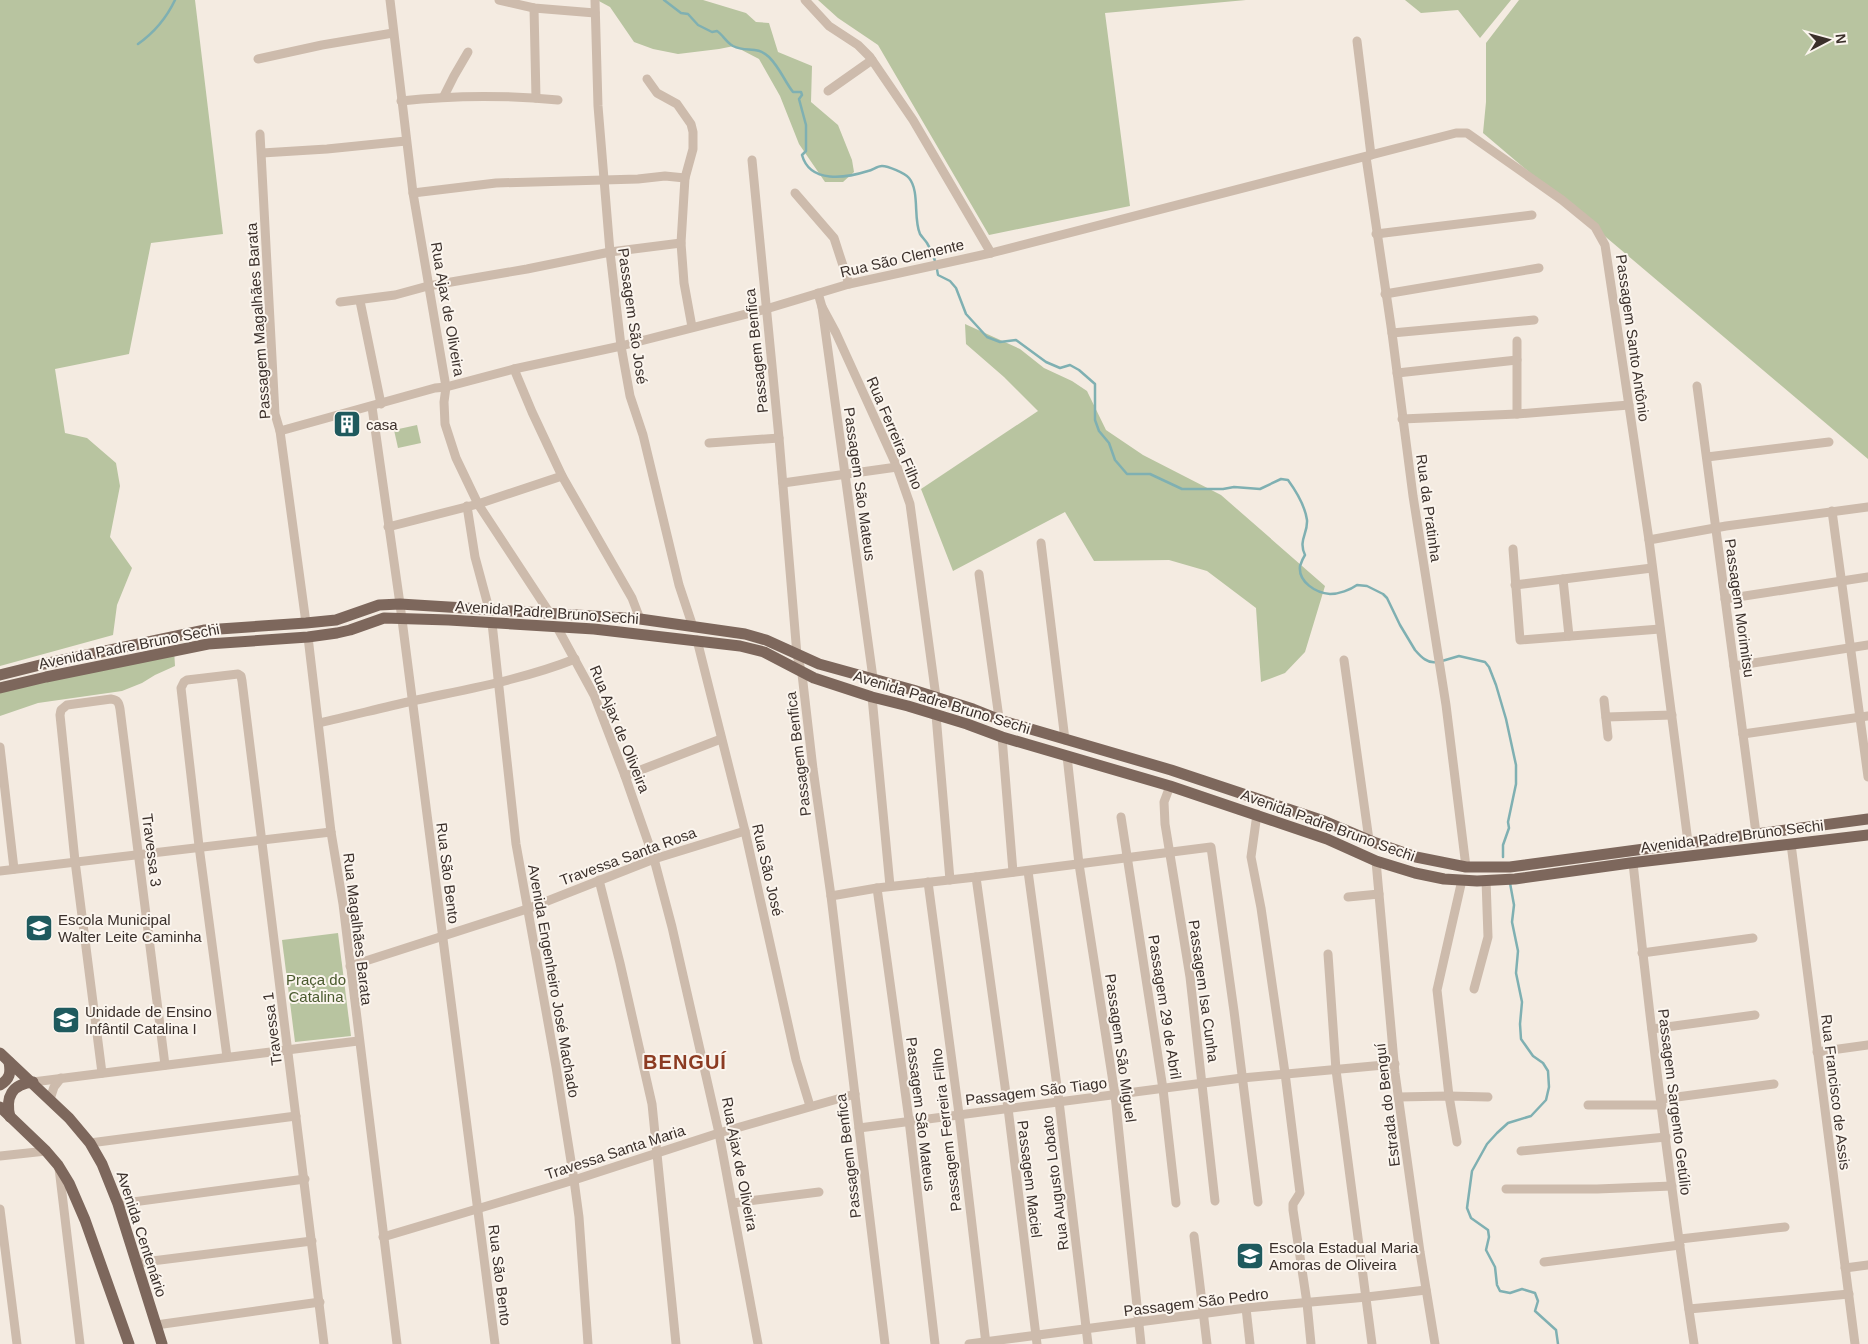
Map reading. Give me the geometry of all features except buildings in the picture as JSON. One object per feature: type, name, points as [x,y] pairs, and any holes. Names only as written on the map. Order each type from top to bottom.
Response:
[{"type":"main road","name":"Avenida Padre Bruno Sechi","points":[[0,675],[205,630],[336,620],[379,605],[400,604],[640,619],[745,634],[766,640],[819,664],[873,678],[1065,740],[1171,770],[1329,823],[1368,840],[1416,857],[1465,864],[1510,867],[1688,842],[1868,820]]},
{"type":"main road","name":"Rua Ajax de Oliveira","points":[[549,612],[557,627]]},
{"type":"main road","name":"Avenida Padre Bruno Sechi","points":[[0,688],[208,644],[308,637],[350,630],[384,618],[639,633],[740,646],[764,652],[802,674],[872,697],[967,724],[1002,737],[1170,786],[1327,839],[1376,861],[1415,873],[1444,879],[1515,879],[1868,835]]},
{"type":"main road","name":"Avenida Centenário","points":[[0,1053],[33,1082],[69,1118],[90,1143],[102,1164],[118,1204],[162,1344]]},
{"type":"main road","points":[[0,1085],[8,1080],[11,1072],[9,1062]]},
{"type":"main road","points":[[10,1116],[8,1097],[24,1083],[33,1082]]},
{"type":"main road","points":[[0,1107],[58,1165],[77,1198],[129,1344]]},
{"type":"street","name":"Rua Ajax de Oliveira","points":[[390,0],[413,193],[446,387],[445,424],[456,458],[478,504],[549,612]]},
{"type":"street","points":[[499,0],[534,8],[594,13]]},
{"type":"street","name":"Passagem São José","points":[[596,0],[594,13],[603,179],[621,346],[630,396],[643,435],[679,585],[693,627]]},
{"type":"street","points":[[805,0],[829,26],[858,45],[872,60],[913,120],[991,253]]},
{"type":"street","points":[[534,8],[536,98]]},
{"type":"street","points":[[258,59],[322,45],[393,33]]},
{"type":"street","name":"Rua da Pratinha","points":[[1357,41],[1376,234],[1439,662],[1465,864]]},
{"type":"street","points":[[444,96],[468,52]]},
{"type":"street","points":[[828,91],[872,60]]},
{"type":"street","points":[[647,79],[657,93],[677,104],[693,132],[693,148],[685,178],[681,242],[684,283],[692,327]]},
{"type":"street","points":[[401,101],[444,96],[558,100]]},
{"type":"street","name":"Passagem Santo Antônio","points":[[1368,156],[1456,132],[1466,134],[1562,200],[1595,227],[1605,245],[1649,540],[1688,842]]},
{"type":"street","name":"Passagem Magalhães Barata","points":[[260,134],[276,414],[280,431],[306,623]]},
{"type":"street","points":[[262,153],[406,141]]},
{"type":"street","name":"Rua São Clemente","points":[[280,431],[435,388],[621,346],[766,309],[849,284],[991,253],[1368,156]]},
{"type":"street","name":"Passagem Benfica","points":[[752,160],[779,438],[797,655],[802,674],[831,896],[885,1344]]},
{"type":"street","points":[[413,193],[496,182],[638,179],[666,176],[685,178]]},
{"type":"street","points":[[795,193],[834,238],[849,284]]},
{"type":"street","points":[[1376,234],[1532,214]]},
{"type":"street","points":[[340,302],[396,295],[428,286],[610,252],[681,242]]},
{"type":"street","points":[[1386,294],[1539,268]]},
{"type":"street","name":"Passagem São Mateus","points":[[818,293],[822,307],[873,678]]},
{"type":"street","name":"Rua São Bento","points":[[360,301],[376,405],[388,527],[402,618],[411,701],[495,1344]]},
{"type":"street","name":"Rua Ferreira Filho","points":[[822,307],[836,333],[897,467],[910,504],[936,697]]},
{"type":"street","points":[[1392,333],[1534,320]]},
{"type":"street","points":[[1517,341],[1517,414]]},
{"type":"street","points":[[1397,373],[1517,360]]},
{"type":"street","points":[[514,369],[562,476],[632,598],[640,619]]},
{"type":"street","name":"Passagem Morimitsu","points":[[1697,386],[1756,834]]},
{"type":"street","points":[[1402,419],[1517,414],[1629,405]]},
{"type":"street","points":[[709,443],[779,438]]},
{"type":"street","points":[[1707,457],[1829,442]]},
{"type":"street","points":[[783,483],[897,467]]},
{"type":"street","points":[[388,527],[478,504],[562,476]]},
{"type":"street","points":[[467,506],[475,557],[489,609]]},
{"type":"street","points":[[1649,540],[1868,507]]},
{"type":"street","points":[[1832,511],[1851,648],[1864,716],[1868,777]]},
{"type":"street","points":[[1041,543],[1065,740]]},
{"type":"street","points":[[1513,549],[1519,638],[1521,640],[1660,629]]},
{"type":"street","points":[[1515,585],[1652,568]]},
{"type":"street","points":[[979,574],[999,718]]},
{"type":"street","points":[[1725,599],[1868,577]]},
{"type":"street","points":[[1563,579],[1569,636]]},
{"type":"street","name":"Avenida Engenheiro José Machado","points":[[492,623],[516,844],[556,1067],[579,1217],[588,1344]]},
{"type":"street","name":"Rua Ajax de Oliveira","points":[[557,627],[594,695],[654,859],[672,927],[719,1133],[758,1344]]},
{"type":"street","name":"Rua Magalhães Barata","points":[[308,637],[331,832],[338,868],[397,1344]]},
{"type":"street","name":"Rua São José","points":[[697,640],[746,831],[796,1060],[810,1106]]},
{"type":"street","points":[[1734,666],[1868,645]]},
{"type":"street","points":[[319,723],[411,701],[500,683],[575,659]]},
{"type":"street","points":[[1344,660],[1368,840]]},
{"type":"street","name":"Travessa 1","points":[[199,846],[181,688],[187,680],[233,674],[241,676],[242,681],[324,1344]]},
{"type":"street","points":[[872,697],[890,886]]},
{"type":"street","name":"Travessa 3","points":[[75,862],[61,710],[67,705],[111,699],[116,700],[119,704],[166,1065]]},
{"type":"street","points":[[1604,700],[1608,737]]},
{"type":"street","points":[[936,715],[950,880]]},
{"type":"street","points":[[1606,717],[1672,715]]},
{"type":"street","points":[[1743,734],[1864,716]]},
{"type":"street","points":[[1002,737],[1013,872]]},
{"type":"street","points":[[625,776],[721,739]]},
{"type":"street","points":[[0,747],[14,869]]},
{"type":"street","name":"Passagem São Miguel","points":[[1067,756],[1079,864],[1115,1095],[1141,1344]]},
{"type":"street","name":"Passagem Isa Cunha","points":[[1170,786],[1164,802],[1168,852],[1190,977],[1215,1201]]},
{"type":"street","points":[[1257,814],[1251,857],[1261,908],[1300,1193],[1293,1204],[1292,1210],[1307,1303],[1311,1344]]},
{"type":"street","name":"Passagem 29 de Abril","points":[[1121,816],[1122,833],[1128,857],[1163,1089],[1176,1203]]},
{"type":"street","name":"Travessa Santa Rosa","points":[[350,966],[527,909],[654,859],[746,831]]},
{"type":"street","points":[[0,871],[199,846],[331,832]]},
{"type":"street","name":"Rua Francisco de Assis","points":[[1791,844],[1855,1344]]},
{"type":"street","points":[[199,846],[227,1057]]},
{"type":"street","points":[[831,896],[890,886],[976,878],[1211,847],[1258,1202]]},
{"type":"street","name":"Estrada do Benguí","points":[[1376,861],[1398,1097],[1435,1344]]},
{"type":"street","points":[[75,862],[102,1073]]},
{"type":"street","name":"Passagem Sargento Getúlio","points":[[1633,863],[1642,953],[1694,1344]]},
{"type":"street","name":"Rua Augusto Lobato","points":[[1028,871],[1059,1101],[1088,1344]]},
{"type":"street","name":"Passagem Maciel","points":[[976,878],[1008,1108],[1037,1340]]},
{"type":"street","points":[[599,880],[652,1104],[676,1344]]},
{"type":"street","points":[[1457,1142],[1449,1096],[1437,990],[1462,880]]},
{"type":"street","points":[[1474,989],[1488,937],[1486,880]]},
{"type":"street","name":"Passagem Ferreira Filho","points":[[928,882],[959,1114],[986,1343]]},
{"type":"street","name":"Passagem São Mateus","points":[[877,888],[909,1120],[935,1344]]},
{"type":"street","points":[[1348,897],[1379,894]]},
{"type":"street","points":[[1642,953],[1753,938]]},
{"type":"street","points":[[1328,954],[1336,1070],[1372,1344]]},
{"type":"street","points":[[1652,1028],[1755,1015]]},
{"type":"street","points":[[33,1082],[358,1041]]},
{"type":"street","points":[[1817,1052],[1868,1045]]},
{"type":"street","name":"Passagem São Tiago","points":[[859,1128],[1242,1078],[1395,1064]]},
{"type":"street","points":[[50,1099],[54,1087],[60,1078]]},
{"type":"street","points":[[1588,1105],[1662,1102],[1774,1084]]},
{"type":"street","name":"Travessa Santa Maria","points":[[383,1237],[574,1180],[719,1133],[855,1094]]},
{"type":"street","points":[[1398,1097],[1488,1097]]},
{"type":"street","points":[[90,1143],[296,1116]]},
{"type":"street","points":[[1521,1151],[1666,1137]]},
{"type":"street","points":[[0,1156],[46,1151]]},
{"type":"street","points":[[58,1165],[80,1344]]},
{"type":"street","points":[[118,1204],[305,1179]]},
{"type":"street","points":[[1506,1189],[1597,1189],[1672,1186]]},
{"type":"street","points":[[733,1203],[819,1192]]},
{"type":"street","points":[[0,1209],[17,1344]]},
{"type":"street","points":[[1544,1262],[1785,1227]]},
{"type":"street","points":[[1194,1236],[1207,1344]]},
{"type":"street","points":[[136,1263],[312,1241]]},
{"type":"street","points":[[1845,1268],[1868,1265]]},
{"type":"street","name":"Passagem São Pedro","points":[[969,1344],[1037,1340],[1138,1322],[1246,1308],[1426,1290]]},
{"type":"street","points":[[1689,1310],[1848,1294]]},
{"type":"street","points":[[156,1325],[320,1302]]},
{"type":"street","points":[[1246,1308],[1250,1344]]},
{"type":"green space","points":[[0,0],[195,0],[223,234],[151,243],[129,354],[55,369],[65,433],[87,438],[116,463],[120,486],[110,537],[132,568],[117,605],[113,635],[0,666]]},
{"type":"green space","points":[[597,0],[703,0],[746,13],[756,22],[769,23],[778,52],[812,66],[811,102],[838,125],[852,160],[854,172],[843,182],[825,182],[799,144],[780,96],[759,59],[734,46],[678,54],[653,49],[634,42],[610,7]]},
{"type":"green space","points":[[818,0],[1246,0],[1105,13],[1130,206],[989,235],[878,45],[838,18]]},
{"type":"green space","points":[[1405,0],[1511,0],[1480,38],[1458,10],[1421,13]]},
{"type":"green space","points":[[1519,0],[1868,0],[1868,459],[1483,133],[1486,102],[1486,43]]},
{"type":"green space","points":[[965,324],[1020,349],[1044,368],[1072,381],[1087,391],[1106,430],[1143,455],[1221,495],[1325,586],[1305,652],[1285,673],[1261,682],[1256,608],[1207,571],[1169,560],[1094,561],[1065,512],[953,571],[921,489],[1038,411],[1004,377],[966,344]]},
{"type":"green space","points":[[417,425],[421,443],[398,448],[394,430]]},
{"type":"green space","points":[[174,649],[175,666],[122,691],[38,703],[0,716],[0,692]]},
{"type":"green space","name":"Praça do Catalina","points":[[338,933],[351,1036],[295,1042],[282,940]]},
{"type":"waterway","points":[[138,44],[160,25],[175,0]]},
{"type":"waterway","points":[[664,0],[681,13],[688,14],[698,25],[712,32],[717,31],[733,46],[764,53],[776,66],[793,92],[801,92],[802,95],[799,99],[806,125],[806,151],[802,155],[806,164],[813,171],[821,175],[840,177],[859,174],[882,166],[896,170],[909,178],[914,190],[920,234],[933,255],[938,275],[950,281],[956,288],[966,314],[987,337],[1000,342],[1016,340],[1046,362],[1060,368],[1070,365],[1095,384],[1095,420],[1099,431],[1109,443],[1115,460],[1127,474],[1150,474],[1182,489],[1223,489],[1234,487],[1260,489],[1281,479],[1288,480],[1300,499],[1307,520],[1302,545],[1305,555],[1300,566],[1300,572],[1305,582],[1314,589],[1330,594],[1348,590],[1357,585],[1367,586],[1383,594],[1415,650],[1428,661],[1437,662]]},
{"type":"waterway","points":[[1442,661],[1459,656],[1485,662],[1496,685],[1516,765],[1516,784],[1508,822],[1509,828],[1503,845],[1503,857]]},
{"type":"waterway","points":[[1510,883],[1514,905],[1512,922],[1518,951],[1516,973],[1522,1002],[1521,1039],[1533,1056],[1543,1063],[1548,1071],[1549,1087],[1546,1100],[1531,1116],[1508,1123],[1487,1144],[1472,1171],[1467,1208],[1471,1218],[1488,1230],[1489,1237],[1486,1250],[1495,1267],[1497,1285],[1500,1291],[1510,1293],[1522,1289],[1535,1293],[1538,1301],[1535,1311],[1556,1330],[1558,1344]]},
{"type":"place","name":"casa","points":[[347,424]]},
{"type":"place","name":"Escola Municipal Walter Leite Caminha","points":[[39,928]]},
{"type":"place","name":"Unidade de Ensino Infântil Catalina I","points":[[66,1020]]},
{"type":"place","name":"Escola Estadual Maria Amoras de Oliveira","points":[[1250,1256]]},
{"type":"district","name":"BENGUÍ","points":[[685,1062]]}]
